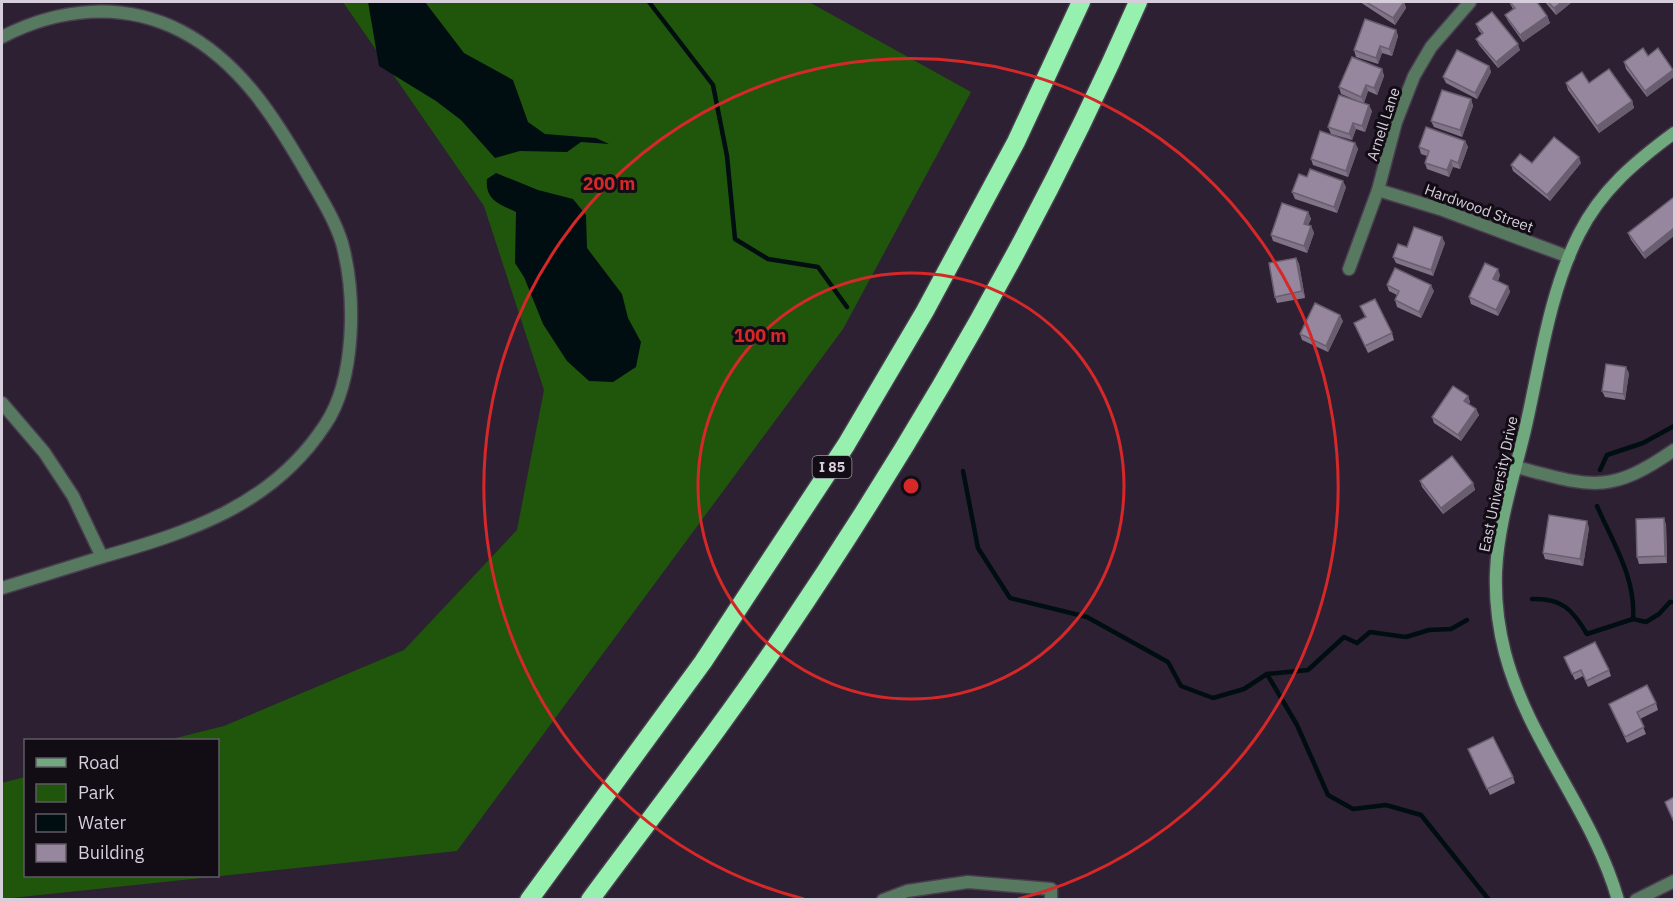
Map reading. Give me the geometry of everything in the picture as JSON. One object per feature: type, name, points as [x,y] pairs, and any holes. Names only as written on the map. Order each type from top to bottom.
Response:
[{"type":"highway","name":"I 85","points":[[529,900],[703,662],[846,446],[925,311],[1016,142],[1081,2]]},
{"type":"highway","points":[[590,900],[783,637],[885,481],[951,372],[1011,264],[1098,91],[1138,2]]},
{"type":"main road","name":"East University Drive","points":[[1618,900],[1599,847],[1519,692],[1505,653],[1497,612],[1496,571],[1501,531],[1554,304],[1569,257],[1595,207],[1615,181],[1674,133]]},
{"type":"street","name":"Arnell Lane","points":[[1349,268],[1378,190],[1396,122],[1414,76],[1437,38],[1470,2]]},
{"type":"street","points":[[2,37],[31,22],[64,13],[115,13],[148,19],[181,31],[210,50],[258,95],[277,122],[327,209],[341,240],[348,273],[349,345],[343,379],[325,426],[304,451],[269,485],[242,505],[181,534],[2,588]]},
{"type":"street","name":"Hardwood Street","points":[[1378,190],[1440,209],[1569,257]]},
{"type":"street","points":[[2,403],[44,452],[73,496],[102,557]]},
{"type":"street","points":[[1516,467],[1586,485],[1619,481],[1649,468],[1674,450]]},
{"type":"street","points":[[1636,900],[1674,881]]},
{"type":"street","points":[[882,900],[907,891],[968,882],[1052,890],[1051,900]]},
{"type":"green space","points":[[343,2],[809,2],[971,92],[843,329],[457,851],[219,876],[219,739],[172,739],[224,726],[404,650],[517,530],[544,390],[484,206]]},
{"type":"green space","points":[[24,777],[24,877],[211,877],[2,899],[2,783]]},
{"type":"water","points":[[368,2],[425,2],[464,53],[513,80],[528,122],[545,134],[596,138],[609,144],[581,142],[567,152],[520,151],[495,158],[461,120],[436,101],[379,66]]},
{"type":"water","points":[[496,173],[538,190],[573,199],[586,215],[587,248],[622,294],[628,318],[641,342],[636,367],[613,382],[589,381],[567,361],[543,324],[524,277],[515,263],[516,212],[494,200],[488,192],[487,179]]},
{"type":"building","points":[[1366,2],[1404,2],[1393,18]]},
{"type":"building","points":[[1510,2],[1537,2],[1547,16],[1520,35],[1505,15],[1515,8]]},
{"type":"building","points":[[1548,2],[1562,2],[1554,8]]},
{"type":"building","points":[[1492,12],[1518,44],[1496,62],[1476,39],[1483,33],[1476,24]]},
{"type":"building","points":[[1365,19],[1396,30],[1389,49],[1380,46],[1376,58],[1354,50]]},
{"type":"building","points":[[1643,48],[1648,56],[1658,48],[1673,70],[1645,91],[1624,62]]},
{"type":"building","points":[[1457,50],[1489,66],[1475,93],[1443,77]]},
{"type":"building","points":[[1352,57],[1382,69],[1374,88],[1366,85],[1361,97],[1339,87]]},
{"type":"building","points":[[1609,69],[1632,101],[1597,126],[1566,83],[1582,72],[1589,83]]},
{"type":"building","points":[[1442,90],[1471,99],[1460,130],[1431,121]]},
{"type":"building","points":[[1339,95],[1369,105],[1362,126],[1353,123],[1349,134],[1328,127]]},
{"type":"building","points":[[1426,127],[1465,141],[1458,163],[1451,160],[1447,170],[1425,163],[1429,151],[1419,147]]},
{"type":"building","points":[[1320,131],[1355,143],[1346,171],[1311,159]]},
{"type":"building","points":[[1554,137],[1579,157],[1547,195],[1511,165],[1520,154],[1532,163]]},
{"type":"building","points":[[1310,169],[1343,181],[1334,207],[1292,192],[1299,174],[1307,177]]},
{"type":"building","points":[[1674,197],[1674,228],[1643,253],[1628,233]]},
{"type":"building","points":[[1282,203],[1308,212],[1304,224],[1311,226],[1304,246],[1271,235]]},
{"type":"building","points":[[1414,227],[1442,237],[1431,270],[1393,257],[1398,244],[1407,247]]},
{"type":"building","points":[[1296,258],[1302,291],[1275,297],[1269,263]]},
{"type":"building","points":[[1485,263],[1498,269],[1493,279],[1508,286],[1496,310],[1469,297]]},
{"type":"building","points":[[1395,268],[1431,285],[1419,312],[1395,300],[1399,291],[1387,285]]},
{"type":"building","points":[[1375,299],[1392,333],[1365,346],[1354,323],[1366,317],[1360,306]]},
{"type":"building","points":[[1315,303],[1340,315],[1326,346],[1300,334]]},
{"type":"building","points":[[1606,364],[1626,367],[1623,394],[1602,391]]},
{"type":"building","points":[[1453,386],[1468,396],[1464,401],[1476,409],[1458,435],[1432,417]]},
{"type":"building","points":[[1452,456],[1473,483],[1441,508],[1420,481]]},
{"type":"building","points":[[1549,515],[1587,521],[1580,559],[1543,553]]},
{"type":"building","points":[[1664,518],[1665,556],[1637,557],[1636,519]]},
{"type":"building","points":[[1595,642],[1609,670],[1586,681],[1581,670],[1572,674],[1564,657]]},
{"type":"building","points":[[1647,685],[1656,703],[1637,712],[1644,727],[1625,737],[1609,704]]},
{"type":"building","points":[[1493,737],[1513,777],[1487,789],[1468,749]]},
{"type":"building","points":[[1674,797],[1674,822],[1665,802]]},
{"type":"waterway","points":[[649,2],[713,85],[727,156],[735,239],[768,259],[818,267],[847,307]]},
{"type":"waterway","points":[[1600,470],[1607,455],[1643,443],[1674,426]]},
{"type":"waterway","points":[[963,471],[978,548],[1010,598],[1087,617],[1168,662],[1181,686],[1213,698],[1244,689],[1267,674],[1297,725],[1328,795],[1353,809],[1386,805],[1421,815],[1489,900]]},
{"type":"waterway","points":[[1597,506],[1627,575],[1631,589],[1633,619]]},
{"type":"waterway","points":[[1532,599],[1559,603],[1571,612],[1587,634],[1633,619],[1646,622],[1659,614],[1670,602],[1674,602]]},
{"type":"waterway","points":[[1267,674],[1308,670],[1344,637],[1357,643],[1370,632],[1406,637],[1429,630],[1451,629],[1467,620]]}]
